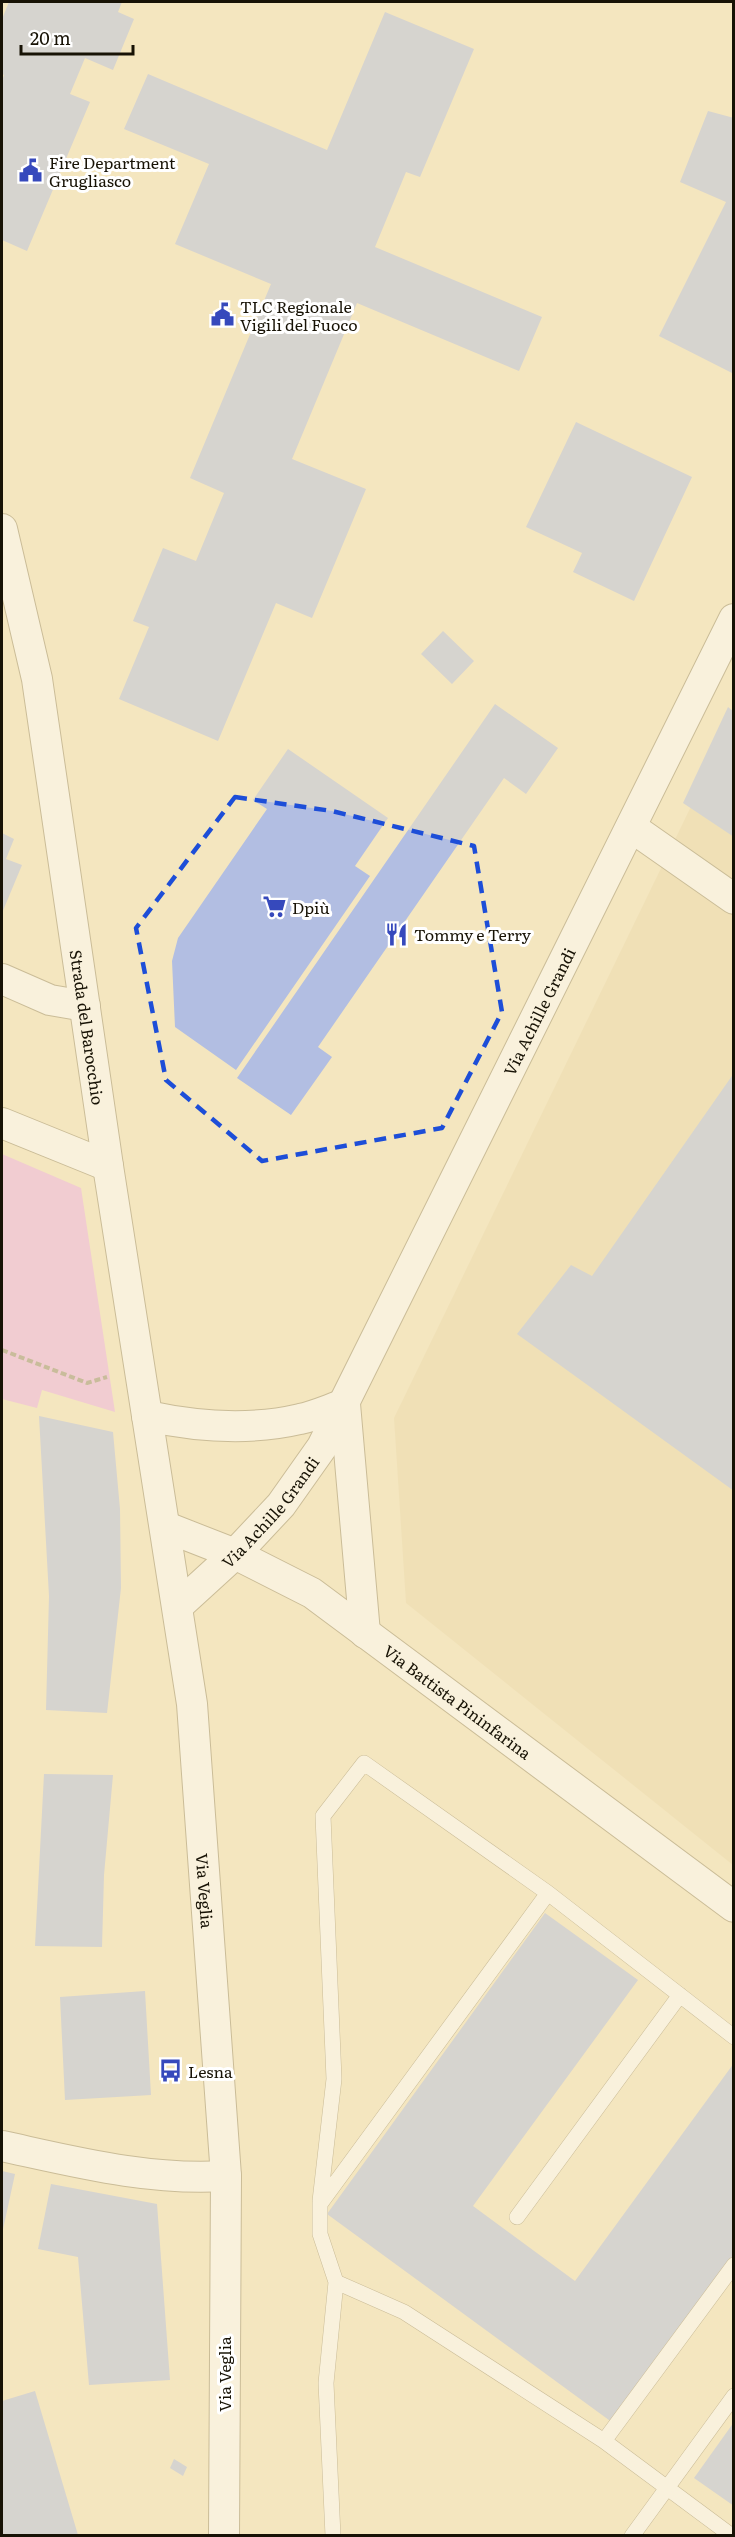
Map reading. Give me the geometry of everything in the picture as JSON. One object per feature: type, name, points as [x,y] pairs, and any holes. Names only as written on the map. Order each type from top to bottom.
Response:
[{"type":"street","name":"Strada del Barocchio","points":[[2,529],[37,679],[108,1166],[166,1527]]},
{"type":"street","name":"Via Achille Grandi","points":[[177,1606],[235,1554],[295,1487],[322,1447],[734,619]]},
{"type":"street","points":[[631,827],[734,899]]},
{"type":"street","points":[[2,979],[50,1000],[85,1006]]},
{"type":"street","points":[[2,1123],[108,1166]]},
{"type":"street","points":[[147,1416],[196,1426],[258,1426],[302,1419],[345,1404],[365,1633]]},
{"type":"street","name":"Via Battista Pininfarina","points":[[166,1527],[235,1554],[312,1593],[734,1907]]},
{"type":"street","name":"Via Veglia","points":[[166,1527],[193,1720],[226,2176],[224,2535]]},
{"type":"street","points":[[2,2146],[119,2171],[161,2176],[226,2176]]},
{"type":"lane","points":[[333,2535],[326,2383],[336,2282],[321,2234],[320,2204],[334,2079],[323,1816],[364,1763],[548,1893],[734,2037]]},
{"type":"lane","points":[[320,2204],[548,1893]]},
{"type":"lane","points":[[517,2217],[680,1995]]},
{"type":"lane","points":[[604,2441],[734,2265]]},
{"type":"lane","points":[[336,2282],[404,2312],[604,2441],[732,2535]]},
{"type":"lane","points":[[632,2535],[734,2396]]},
{"type":"path","points":[[2,1350],[87,1383],[109,1377],[140,1373]]},
{"type":"highlighted area","points":[[235,797],[332,811],[474,846],[502,1012],[442,1128],[262,1161],[166,1080],[136,928]]},
{"type":"shaded area","points":[[733,720],[733,1865],[406,1603],[394,1418]]},
{"type":"shaded area","points":[[2,1154],[81,1188],[115,1412],[42,1390],[37,1408],[2,1399]]},
{"type":"building","name":"Fire Department Grugliasco","points":[[9,2],[122,2],[118,12],[134,19],[113,70],[85,58],[70,94],[90,102],[27,251],[2,240],[2,81],[4,75],[2,74],[2,19]]},
{"type":"building","points":[[385,12],[474,49],[420,177],[406,172],[375,247],[542,317],[519,371],[357,303],[292,459],[366,489],[312,618],[276,603],[218,741],[119,699],[149,627],[133,621],[163,548],[196,561],[224,493],[190,478],[271,284],[175,244],[209,164],[124,129],[148,74],[327,150]]},
{"type":"building","points":[[708,111],[734,118],[734,374],[659,336],[726,202],[680,182]]},
{"type":"building","points":[[576,422],[692,477],[634,601],[573,572],[582,553],[526,527]]},
{"type":"building","points":[[443,631],[474,661],[452,684],[421,654]]},
{"type":"building","points":[[495,704],[558,748],[526,794],[504,778],[318,1047],[332,1057],[291,1115],[237,1078]]},
{"type":"building","points":[[728,707],[734,712],[734,837],[683,803]]},
{"type":"building","name":"Dpiù","points":[[288,749],[388,818],[355,866],[370,876],[236,1070],[175,1027],[172,961],[178,938],[267,809],[253,800]]},
{"type":"building","points":[[2,833],[14,839],[6,859],[22,865],[2,913]]},
{"type":"building","points":[[734,1073],[734,1491],[517,1334],[571,1265],[592,1276]]},
{"type":"building","points":[[39,1416],[113,1432],[120,1509],[121,1588],[107,1713],[46,1710],[49,1596]]},
{"type":"building","points":[[44,1774],[113,1775],[104,1875],[102,1947],[35,1946]]},
{"type":"building","points":[[545,1913],[638,1980],[473,2206],[575,2281],[734,2063],[734,2257],[613,2423],[327,2214]]},
{"type":"building","points":[[145,1991],[151,2095],[65,2100],[60,1997]]},
{"type":"building","points":[[2,2171],[15,2174],[2,2234]]},
{"type":"building","points":[[51,2184],[157,2204],[170,2380],[89,2385],[78,2257],[38,2249]]},
{"type":"building","points":[[35,2391],[78,2535],[2,2535],[2,2401]]},
{"type":"building","points":[[734,2422],[734,2506],[694,2478]]},
{"type":"building","points":[[174,2459],[187,2467],[183,2476],[170,2468]]},
{"type":"place","name":"Fire Department Grugliasco","points":[[31,171]]},
{"type":"place","name":"TLC Regionale Vigili del Fuoco","points":[[222,315]]},
{"type":"place","name":"Dpiù","points":[[274,907]]},
{"type":"place","name":"Tommy e Terry","points":[[396,934]]},
{"type":"place","name":"Lesna","points":[[170,2071]]}]
